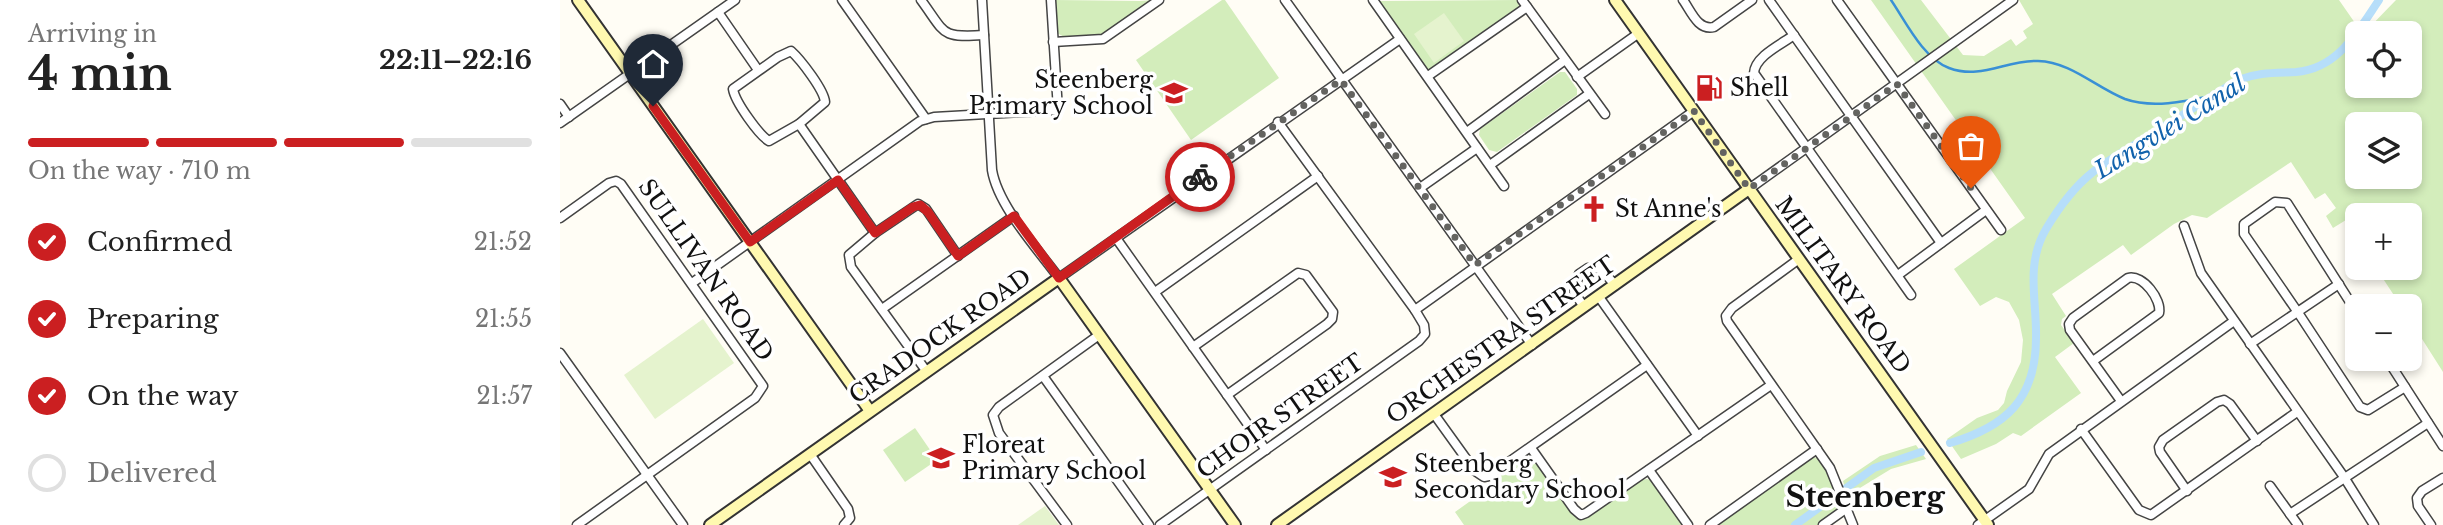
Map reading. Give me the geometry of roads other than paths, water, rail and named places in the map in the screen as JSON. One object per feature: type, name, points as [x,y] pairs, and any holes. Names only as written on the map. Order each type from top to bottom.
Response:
[{"type":"street","points":[[578,0],[870,411]]},
{"type":"street","points":[[560,123],[735,0]]},
{"type":"street","points":[[842,0],[926,118]]},
{"type":"street","points":[[922,0],[947,34],[956,37],[984,35]]},
{"type":"street","points":[[982,0],[995,184],[1014,216],[1235,525]]},
{"type":"street","points":[[692,283],[926,118],[1058,110],[1051,0]]},
{"type":"street","points":[[1053,42],[1103,39],[1159,0]]},
{"type":"street","points":[[1285,0],[1532,345]]},
{"type":"street","points":[[1373,0],[1504,186]]},
{"type":"street","name":"MILITARY ROAD","points":[[1615,0],[1939,455],[1984,524]]},
{"type":"street","points":[[1683,0],[1707,29],[1714,27],[1752,0]]},
{"type":"street","points":[[1769,0],[1941,243]]},
{"type":"street","points":[[1837,0],[2001,230]]},
{"type":"street","points":[[1749,189],[2013,0]]},
{"type":"street","points":[[1429,76],[1525,3],[1605,114]]},
{"type":"street","points":[[718,12],[758,70]]},
{"type":"street","points":[[1577,77],[1639,33]]},
{"type":"street","points":[[1794,35],[1758,61],[1754,73],[1911,295]]},
{"type":"street","name":"CRADOCK ROAD","points":[[710,525],[1400,38]]},
{"type":"street","points":[[791,51],[825,100],[824,105],[799,124],[769,141],[763,137],[732,92],[734,88],[785,52],[791,51]]},
{"type":"street","points":[[1466,132],[1565,60]]},
{"type":"street","points":[[1490,164],[1589,94]]},
{"type":"street","points":[[560,104],[569,117]]},
{"type":"street","points":[[1278,122],[1415,310],[1694,111]]},
{"type":"street","points":[[799,124],[875,233]]},
{"type":"street","points":[[1420,188],[1478,148]]},
{"type":"street","points":[[1155,292],[1318,176]]},
{"type":"street","name":"SULLIVAN ROAD","points":[[560,218],[609,183],[618,182],[761,380],[762,389],[755,398],[577,525]]},
{"type":"street","name":"ORCHESTRA STREET","points":[[1277,525],[1749,189]]},
{"type":"street","points":[[2345,294],[2288,204],[2275,202],[2243,226],[2243,233],[2361,408],[2368,410],[2405,387]]},
{"type":"street","points":[[927,372],[851,267],[848,259],[854,249],[875,233],[920,205],[928,212],[958,256]]},
{"type":"street","points":[[1898,275],[1986,211]]},
{"type":"street","points":[[882,309],[1014,216]]},
{"type":"street","points":[[2184,226],[2200,271],[2344,477],[2374,525]]},
{"type":"street","points":[[1116,237],[1266,450]]},
{"type":"street","points":[[1799,259],[1726,316],[1729,326],[1833,473],[1853,525]]},
{"type":"street","points":[[1584,307],[1574,292],[1579,274],[1588,268],[1601,269],[1615,285]]},
{"type":"street","points":[[1193,347],[1298,273],[1306,275],[1326,303],[1334,315],[1327,324],[1227,395]]},
{"type":"street","points":[[2093,361],[2159,313],[2159,303],[2140,278],[2128,278],[2070,321],[2070,330],[2121,401]]},
{"type":"street","points":[[2250,344],[2339,285]]},
{"type":"street","points":[[1600,297],[1698,436]]},
{"type":"street","name":"CHOIR STREET","points":[[1160,525],[1423,337],[1424,325],[1415,310]]},
{"type":"street","points":[[1984,524],[2024,494],[2033,484],[2049,453],[2234,321]]},
{"type":"street","points":[[1066,525],[999,433],[993,419],[999,407],[1100,335]]},
{"type":"street","points":[[560,353],[683,525]]},
{"type":"street","points":[[1434,414],[1475,471],[1483,477],[1495,473],[1647,365]]},
{"type":"street","points":[[2395,371],[2443,446]]},
{"type":"street","points":[[1043,376],[1149,525]]},
{"type":"street","points":[[1531,448],[1581,515],[1590,512],[1771,385]]},
{"type":"street","points":[[2187,491],[2160,452],[2163,440],[2217,402],[2224,400],[2231,404],[2257,441]]},
{"type":"street","points":[[2081,429],[2143,513],[2155,513],[2297,412]]},
{"type":"street","points":[[2290,513],[2428,423]]},
{"type":"street","points":[[1710,525],[1817,449]]},
{"type":"street","points":[[810,454],[848,509],[850,518],[844,525]]},
{"type":"street","points":[[1649,470],[1688,525]]},
{"type":"street","points":[[2431,525],[2418,506],[2417,498],[2422,491],[2443,478]]},
{"type":"street","points":[[2270,486],[2298,525]]},
{"type":"street","points":[[1823,525],[1847,508]]},
{"type":"waterway","points":[[1891,0],[1923,48],[1949,68],[1972,72],[2015,63],[2050,62],[2136,102],[2170,103],[2215,95]]},
{"type":"waterway","name":"Langvlei Canal","points":[[1950,443],[1987,429],[2014,408],[2023,394],[2035,360],[2036,256],[2046,229],[2080,184],[2111,159],[2238,80],[2260,74],[2296,72],[2324,64],[2355,36],[2379,0]]},
{"type":"waterway","name":"Langvlei Canal","points":[[1795,525],[1874,468],[1921,452]]},
{"type":"place","name":"Shell","points":[[1709,88]]},
{"type":"place","name":"Steenberg Primary School","points":[[1174,93]]},
{"type":"place","name":"St Anne's","points":[[1594,209]]},
{"type":"place","name":"Floreat Primary School","points":[[941,458]]},
{"type":"place","name":"Steenberg Secondary School","points":[[1393,477]]},
{"type":"district","name":"Steenberg","points":[[1865,497]]}]
